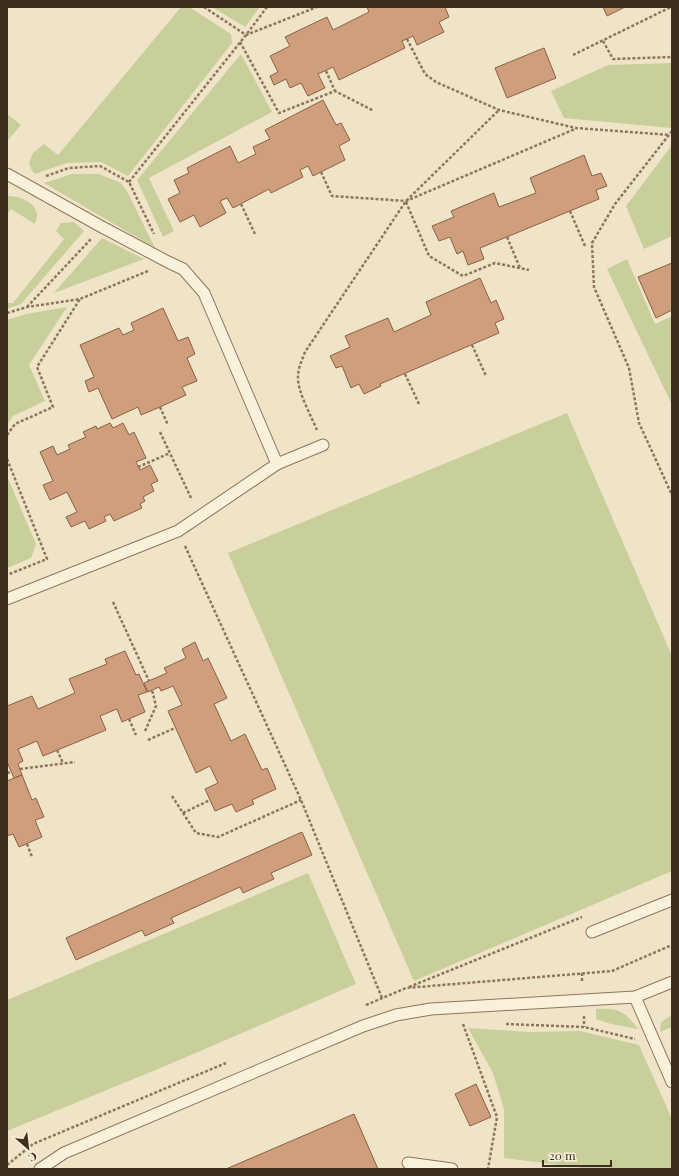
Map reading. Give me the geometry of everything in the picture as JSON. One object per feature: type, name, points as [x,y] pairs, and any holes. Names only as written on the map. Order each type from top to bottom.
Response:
[{"type":"lane","points":[[7,174],[102,227],[183,269],[204,293],[277,464]]},
{"type":"lane","points":[[7,598],[178,531],[277,464],[323,445]]},
{"type":"lane","points":[[592,932],[672,900]]},
{"type":"lane","points":[[40,1169],[64,1154],[363,1026],[396,1015],[431,1009],[635,997],[672,982]]},
{"type":"lane","points":[[635,997],[672,1082]]},
{"type":"lane","points":[[408,1164],[452,1169]]},
{"type":"path","points":[[204,7],[246,35]]},
{"type":"path","points":[[129,182],[267,7]]},
{"type":"path","points":[[246,35],[317,7]]},
{"type":"path","points":[[573,55],[671,7]]},
{"type":"path","points":[[407,38],[425,74],[436,82],[499,110],[576,128],[671,135]]},
{"type":"path","points":[[603,41],[613,59],[672,57]]},
{"type":"path","points":[[240,42],[279,113],[335,91]]},
{"type":"path","points":[[326,71],[335,91],[374,111]]},
{"type":"path","points":[[323,445],[299,387],[298,377],[300,364],[305,352],[406,201],[499,110]]},
{"type":"path","points":[[321,172],[332,196],[406,201],[576,128]]},
{"type":"path","points":[[672,131],[671,135],[614,204],[592,243],[594,287],[629,368],[639,423],[672,495]]},
{"type":"path","points":[[24,183],[69,168],[100,166],[129,182],[155,236]]},
{"type":"path","points":[[406,201],[429,256],[463,276],[495,263],[529,270]]},
{"type":"path","points":[[241,204],[255,234]]},
{"type":"path","points":[[570,211],[585,246]]},
{"type":"path","points":[[27,307],[102,227]]},
{"type":"path","points":[[506,237],[520,268]]},
{"type":"path","points":[[7,313],[27,307],[80,299],[168,262]]},
{"type":"path","points":[[7,435],[15,424],[53,407],[37,367],[80,299]]},
{"type":"path","points":[[472,345],[486,376]]},
{"type":"path","points":[[405,374],[419,404]]},
{"type":"path","points":[[160,407],[168,426]]},
{"type":"path","points":[[160,432],[199,516]]},
{"type":"path","points":[[138,467],[170,453]]},
{"type":"path","points":[[7,459],[47,559],[7,576]]},
{"type":"path","points":[[184,544],[301,800],[382,998]]},
{"type":"path","points":[[113,602],[148,681]]},
{"type":"path","points":[[144,731],[156,706],[152,690]]},
{"type":"path","points":[[129,719],[136,735]]},
{"type":"path","points":[[148,740],[175,728]]},
{"type":"path","points":[[57,750],[63,763]]},
{"type":"path","points":[[20,769],[75,762]]},
{"type":"path","points":[[7,773],[11,772]]},
{"type":"path","points":[[172,796],[196,833],[218,837],[301,800]]},
{"type":"path","points":[[183,813],[210,800]]},
{"type":"path","points":[[27,844],[32,857]]},
{"type":"path","points":[[406,988],[584,916],[592,932]]},
{"type":"path","points":[[470,1022],[462,1021],[497,1117],[488,1169]]},
{"type":"path","points":[[500,1023],[584,1027],[635,1039],[653,1039]]},
{"type":"green space","points":[[181,7],[189,7],[231,34],[232,43],[128,176],[101,162],[67,163],[35,174],[29,163],[33,153],[44,144],[58,155]]},
{"type":"green space","points":[[212,7],[260,7],[245,27]]},
{"type":"green space","points":[[241,54],[272,112],[149,178],[174,231],[163,237],[137,180]]},
{"type":"green space","points":[[672,63],[671,128],[564,118],[551,91],[608,65]]},
{"type":"green space","points":[[7,114],[21,125],[7,141]]},
{"type":"green space","points":[[672,145],[672,236],[644,249],[626,206]]},
{"type":"green space","points":[[72,174],[99,174],[121,183],[128,193],[155,248],[44,183]]},
{"type":"green space","points":[[7,196],[21,198],[33,206],[37,215],[35,224],[11,209],[7,214]]},
{"type":"green space","points":[[74,222],[84,231],[21,304],[7,309],[7,303],[13,303],[64,239],[56,231],[61,223]]},
{"type":"green space","points":[[102,238],[144,259],[54,293]]},
{"type":"green space","points":[[627,259],[655,324],[672,316],[672,405],[607,269]]},
{"type":"green space","points":[[67,307],[29,365],[45,401],[13,416],[7,425],[7,320],[26,314]]},
{"type":"green space","points":[[567,413],[672,656],[672,871],[414,981],[228,553]]},
{"type":"green space","points":[[7,476],[36,544],[31,558],[7,568]]},
{"type":"green space","points":[[308,873],[356,984],[170,1064],[7,1131],[7,1000]]},
{"type":"green space","points":[[596,1009],[611,1009],[621,1012],[629,1018],[638,1029],[611,1024],[596,1019]]},
{"type":"green space","points":[[672,1015],[672,1027],[660,1032],[661,1022]]},
{"type":"green space","points":[[468,1028],[529,1032],[580,1031],[639,1045],[672,1119],[672,1169],[590,1169],[504,1158],[504,1109],[493,1073]]},
{"type":"building","points":[[367,7],[445,7],[449,17],[439,22],[444,32],[417,45],[413,36],[402,41],[405,48],[339,80],[333,67],[318,74],[325,88],[308,96],[301,83],[290,88],[286,79],[274,85],[270,76],[278,72],[270,56],[290,46],[285,37],[327,17],[333,30],[369,12]]},
{"type":"building","points":[[603,7],[625,7],[607,16]]},
{"type":"building","points":[[544,48],[556,78],[507,98],[495,68]]},
{"type":"building","points":[[323,100],[336,125],[341,123],[350,140],[339,146],[345,160],[313,176],[308,166],[300,170],[303,177],[271,193],[269,189],[233,208],[227,198],[220,201],[226,213],[200,227],[194,215],[180,222],[168,199],[180,193],[174,180],[189,173],[187,168],[230,146],[238,163],[256,154],[253,147],[270,139],[265,130]]},
{"type":"building","points":[[584,155],[592,176],[601,173],[607,186],[596,190],[599,199],[480,248],[484,259],[468,265],[463,251],[457,254],[450,237],[439,241],[432,226],[454,217],[451,211],[494,193],[499,207],[536,193],[530,178]]},
{"type":"building","points":[[672,263],[672,310],[656,318],[638,277]]},
{"type":"building","points":[[480,278],[491,303],[496,300],[504,319],[495,323],[499,333],[380,384],[381,386],[364,394],[359,384],[351,388],[342,366],[336,368],[330,356],[350,347],[345,336],[388,318],[394,332],[431,315],[426,302]]},
{"type":"building","points":[[163,308],[178,341],[188,337],[195,354],[187,358],[197,381],[182,387],[186,395],[160,407],[141,415],[138,407],[112,419],[98,388],[89,392],[85,381],[94,377],[80,345],[119,328],[123,335],[134,330],[131,323]]},
{"type":"building","points":[[110,423],[113,428],[123,423],[129,435],[134,432],[146,458],[136,462],[140,470],[150,465],[158,481],[151,484],[154,491],[143,497],[145,501],[140,504],[142,508],[114,521],[110,514],[104,517],[106,521],[89,529],[85,521],[71,527],[66,517],[77,512],[67,492],[50,500],[43,485],[53,481],[40,452],[53,446],[57,455],[70,449],[68,445],[86,437],[83,432],[96,426],[97,429]]},
{"type":"building","points":[[195,642],[203,661],[208,658],[227,698],[214,704],[231,741],[245,734],[262,770],[267,768],[276,789],[252,800],[254,804],[236,812],[232,804],[215,811],[205,789],[218,783],[210,766],[196,773],[168,711],[182,705],[173,686],[161,691],[159,687],[148,692],[144,683],[167,673],[164,668],[186,658],[182,649]]},
{"type":"building","points":[[125,651],[136,675],[139,674],[147,692],[138,695],[145,712],[122,722],[117,709],[100,716],[106,730],[43,756],[37,741],[18,749],[23,761],[18,764],[22,775],[14,778],[7,762],[7,706],[32,696],[38,709],[75,693],[69,679],[107,664],[105,659]]},
{"type":"building","points":[[22,775],[32,800],[36,798],[44,817],[35,820],[42,837],[19,847],[13,834],[7,836],[7,781]]},
{"type":"building","points":[[302,832],[312,855],[271,873],[274,879],[243,893],[240,887],[171,918],[174,923],[145,936],[142,930],[76,960],[66,938]]},
{"type":"building","points":[[476,1084],[491,1117],[470,1126],[455,1094]]},
{"type":"building","points":[[354,1114],[378,1169],[226,1169]]}]
